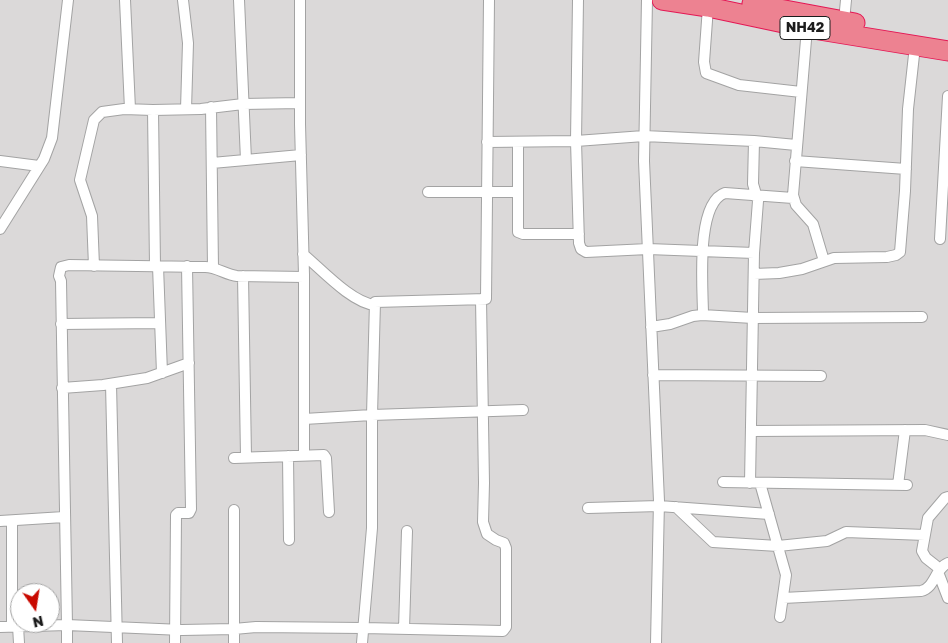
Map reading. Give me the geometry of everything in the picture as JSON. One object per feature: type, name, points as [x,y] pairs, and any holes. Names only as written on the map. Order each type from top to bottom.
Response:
[{"type":"highway","name":"NH42","points":[[662,0],[807,28],[948,50]]},
{"type":"highway","name":"NH42","points":[[739,1],[787,5],[844,22],[948,38]]},
{"type":"street","points":[[1,224],[39,166],[52,138],[68,0]]},
{"type":"street","points":[[124,0],[130,109]]},
{"type":"street","points":[[183,0],[188,43],[186,109]]},
{"type":"street","points":[[238,0],[246,160]]},
{"type":"street","points":[[300,0],[300,155],[304,277],[304,455]]},
{"type":"street","points":[[362,643],[372,528],[372,414],[375,302],[486,299],[489,0]]},
{"type":"street","points":[[578,0],[576,141],[580,246],[586,252],[648,249],[754,253]]},
{"type":"street","points":[[647,0],[644,136],[659,506],[656,643]]},
{"type":"street","points":[[844,22],[846,0]]},
{"type":"street","points":[[708,8],[704,62],[706,73],[739,85],[801,92]]},
{"type":"street","points":[[807,28],[793,198],[796,205],[813,224],[824,261]]},
{"type":"street","points":[[754,274],[802,269],[834,258],[886,257],[898,254],[901,250],[908,109],[915,46]]},
{"type":"street","points":[[940,239],[948,96]]},
{"type":"street","points":[[94,266],[92,216],[80,183],[84,159],[96,117],[108,111],[130,109],[186,109],[243,104],[300,103]]},
{"type":"street","points":[[211,107],[213,268]]},
{"type":"street","points":[[153,110],[156,266],[162,373]]},
{"type":"street","points":[[487,142],[576,141],[644,136],[754,141],[796,145]]},
{"type":"street","points":[[754,141],[753,184],[758,206],[754,253],[751,431],[755,483],[769,514],[786,575],[780,617]]},
{"type":"street","points":[[518,142],[518,230],[520,233],[579,234]]},
{"type":"street","points":[[212,163],[300,155]]},
{"type":"street","points":[[0,161],[39,166]]},
{"type":"street","points":[[795,161],[906,169]]},
{"type":"street","points":[[428,192],[518,192]]},
{"type":"street","points":[[703,315],[703,251],[707,216],[721,194],[793,198]]},
{"type":"street","points":[[303,254],[354,298],[366,304],[375,305]]},
{"type":"street","points":[[67,643],[60,269],[63,266],[187,266],[213,268],[228,275],[304,277]]},
{"type":"street","points":[[175,643],[176,515],[178,513],[188,513],[191,509],[187,266]]},
{"type":"street","points":[[243,276],[246,457]]},
{"type":"street","points":[[60,626],[175,629],[256,627],[503,631],[506,627],[506,548],[504,543],[487,534],[483,522],[481,299]]},
{"type":"street","points":[[651,327],[703,315],[753,318],[922,316]]},
{"type":"street","points":[[61,324],[160,322]]},
{"type":"street","points":[[62,388],[111,384],[147,378],[188,363]]},
{"type":"street","points":[[653,375],[820,376]]},
{"type":"street","points":[[111,384],[118,643]]},
{"type":"street","points":[[304,418],[372,414],[523,410]]},
{"type":"street","points":[[723,482],[902,485],[904,430]]},
{"type":"street","points":[[751,431],[925,430],[948,435]]},
{"type":"street","points":[[234,458],[322,455],[326,458],[329,512]]},
{"type":"street","points":[[288,456],[289,540]]},
{"type":"street","points":[[948,497],[929,516],[922,551],[942,568],[948,598]]},
{"type":"street","points":[[588,508],[659,506],[769,514]]},
{"type":"street","points":[[676,507],[713,542],[778,546],[827,541],[846,532],[925,535]]},
{"type":"street","points":[[234,510],[234,643]]},
{"type":"street","points":[[0,521],[64,517]]},
{"type":"street","points":[[12,521],[14,583]]},
{"type":"street","points":[[404,629],[407,531]]},
{"type":"street","points":[[783,598],[921,592],[928,588],[942,568]]},
{"type":"shaded area","points":[[0,0],[948,0],[948,643],[0,643]]}]
